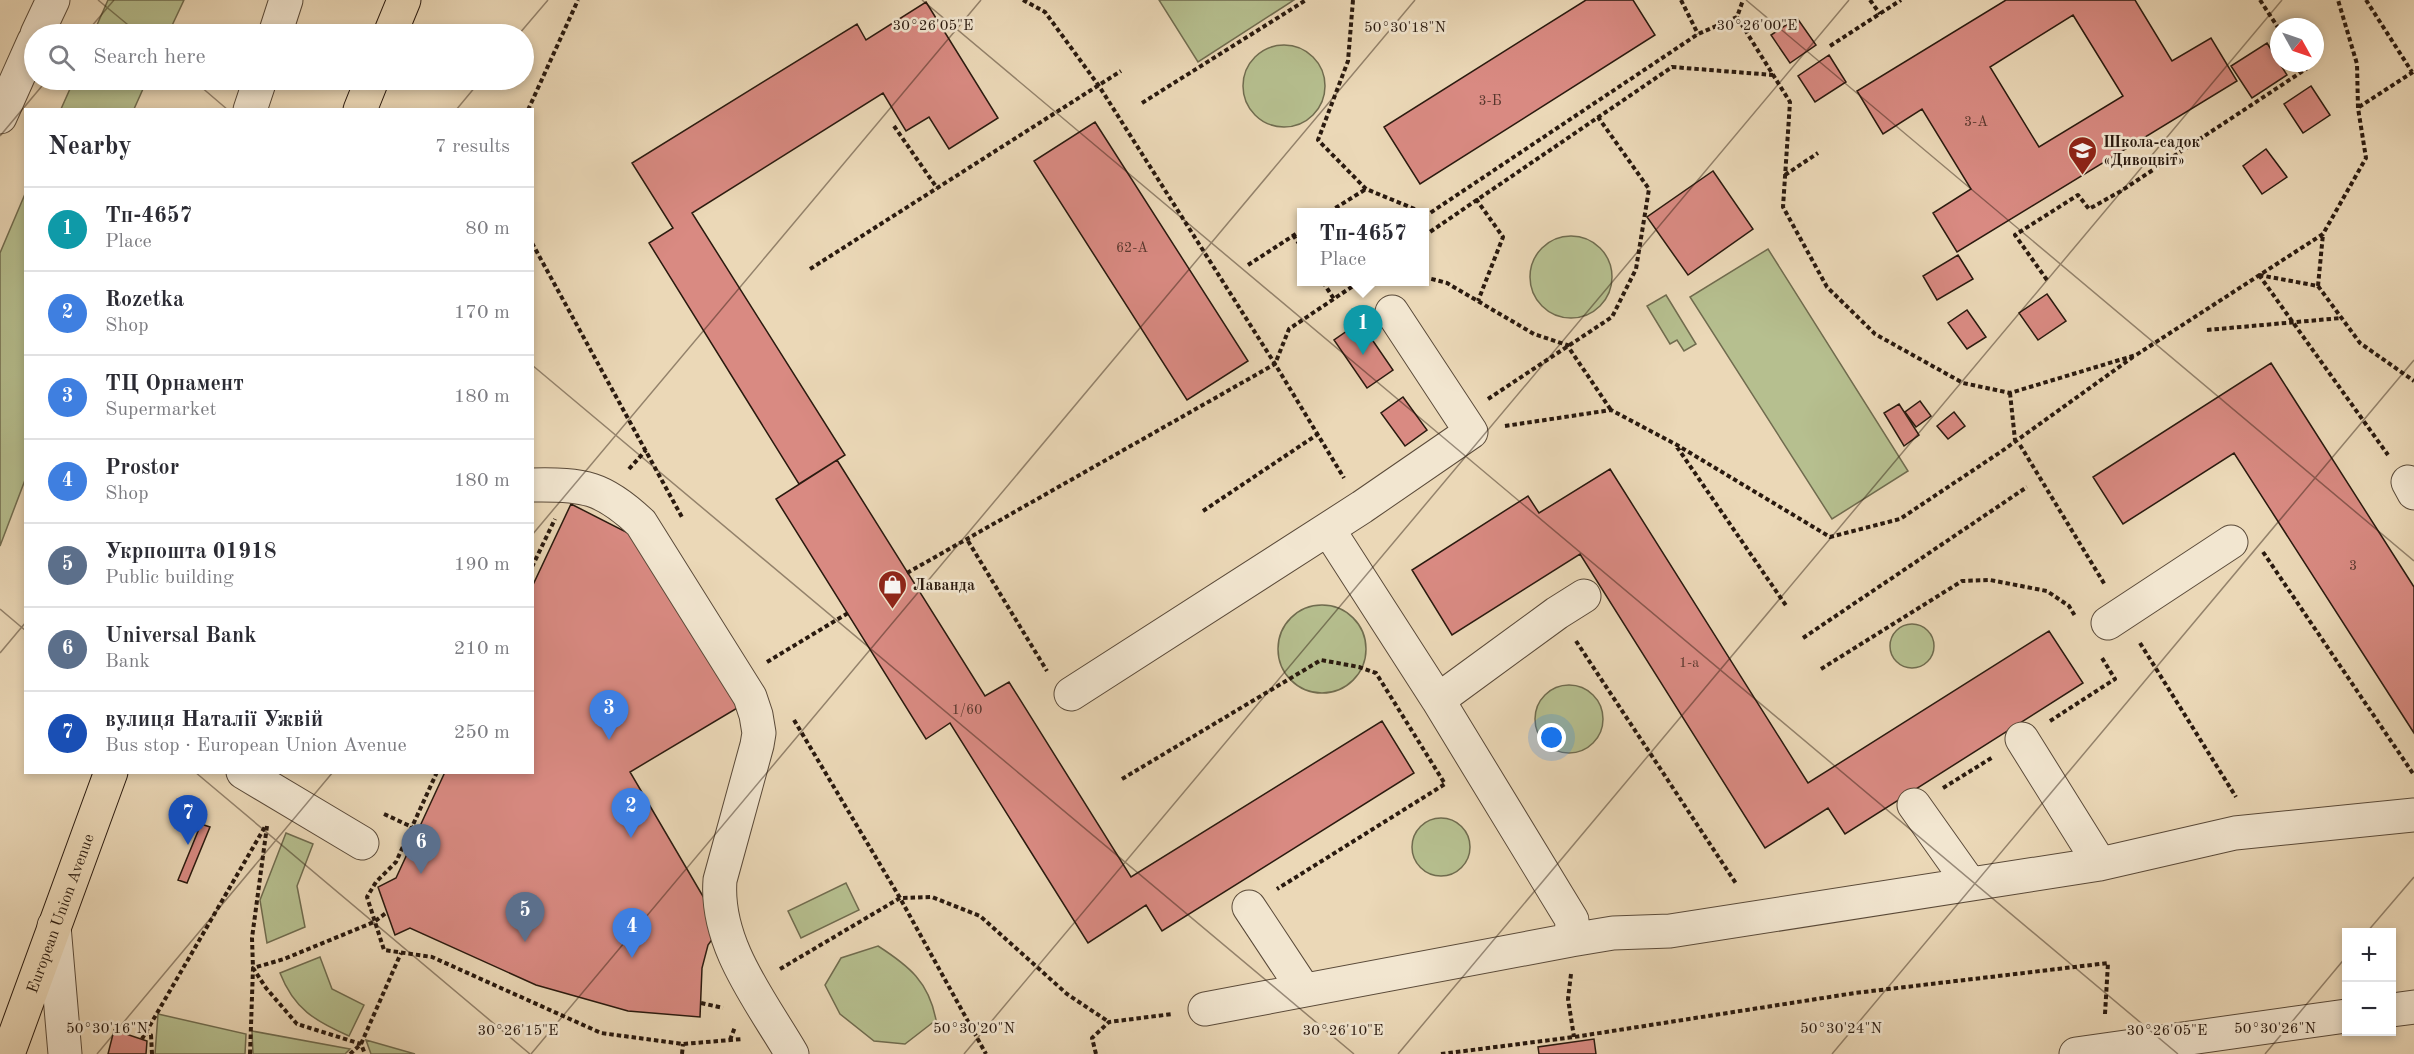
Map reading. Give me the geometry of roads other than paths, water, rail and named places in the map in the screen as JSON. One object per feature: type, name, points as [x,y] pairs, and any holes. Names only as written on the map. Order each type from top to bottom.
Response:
[{"type":"main road","points":[[394,24],[404,0]]},
{"type":"main road","points":[[361,108],[368,90]]},
{"type":"main road","name":"European Union Avenue","points":[[8,1054],[110,774]]},
{"type":"street","points":[[42,24],[53,0]]},
{"type":"street","points":[[278,24],[286,0]]},
{"type":"street","points":[[0,117],[24,63]]},
{"type":"street","points":[[251,108],[257,90]]},
{"type":"street","points":[[1060,684],[1328,529],[1362,507],[1466,425],[1392,312]]},
{"type":"street","points":[[534,485],[575,484],[606,495],[624,507],[641,523],[750,697],[759,733],[720,880],[718,901],[732,950],[788,1046]]},
{"type":"street","points":[[1328,529],[1438,700],[1572,920],[1571,940]]},
{"type":"street","points":[[2095,633],[2244,543]]},
{"type":"street","points":[[1438,700],[1571,605]]},
{"type":"street","points":[[2022,740],[2100,864]]},
{"type":"street","points":[[246,774],[362,843]]},
{"type":"street","points":[[1914,806],[1970,885]]},
{"type":"street","points":[[1205,1009],[1613,933],[1670,931],[2100,864],[2235,833],[2414,815]]},
{"type":"street","points":[[1249,907],[1304,990]]},
{"type":"street","points":[[54,926],[65,1054]]},
{"type":"street","points":[[2396,1009],[2414,1007]]},
{"type":"street","points":[[2113,1051],[2342,1017]]},
{"type":"place","name":"Школа-садок «Дивоцвіт»","points":[[2082,176]]},
{"type":"place","name":"Тп-4657","points":[[1363,355]]},
{"type":"place","name":"Лаванда","points":[[892,610]]},
{"type":"place","name":"ТЦ Орнамент","points":[[609,740]]},
{"type":"place","name":"Rozetka","points":[[631,838]]},
{"type":"place","name":"вулиця Наталії Ужвій","points":[[188,845]]},
{"type":"place","name":"Universal Bank","points":[[421,874]]},
{"type":"place","name":"Укрпошта 01918","points":[[525,942]]},
{"type":"place","name":"Prostor","points":[[632,958]]}]
